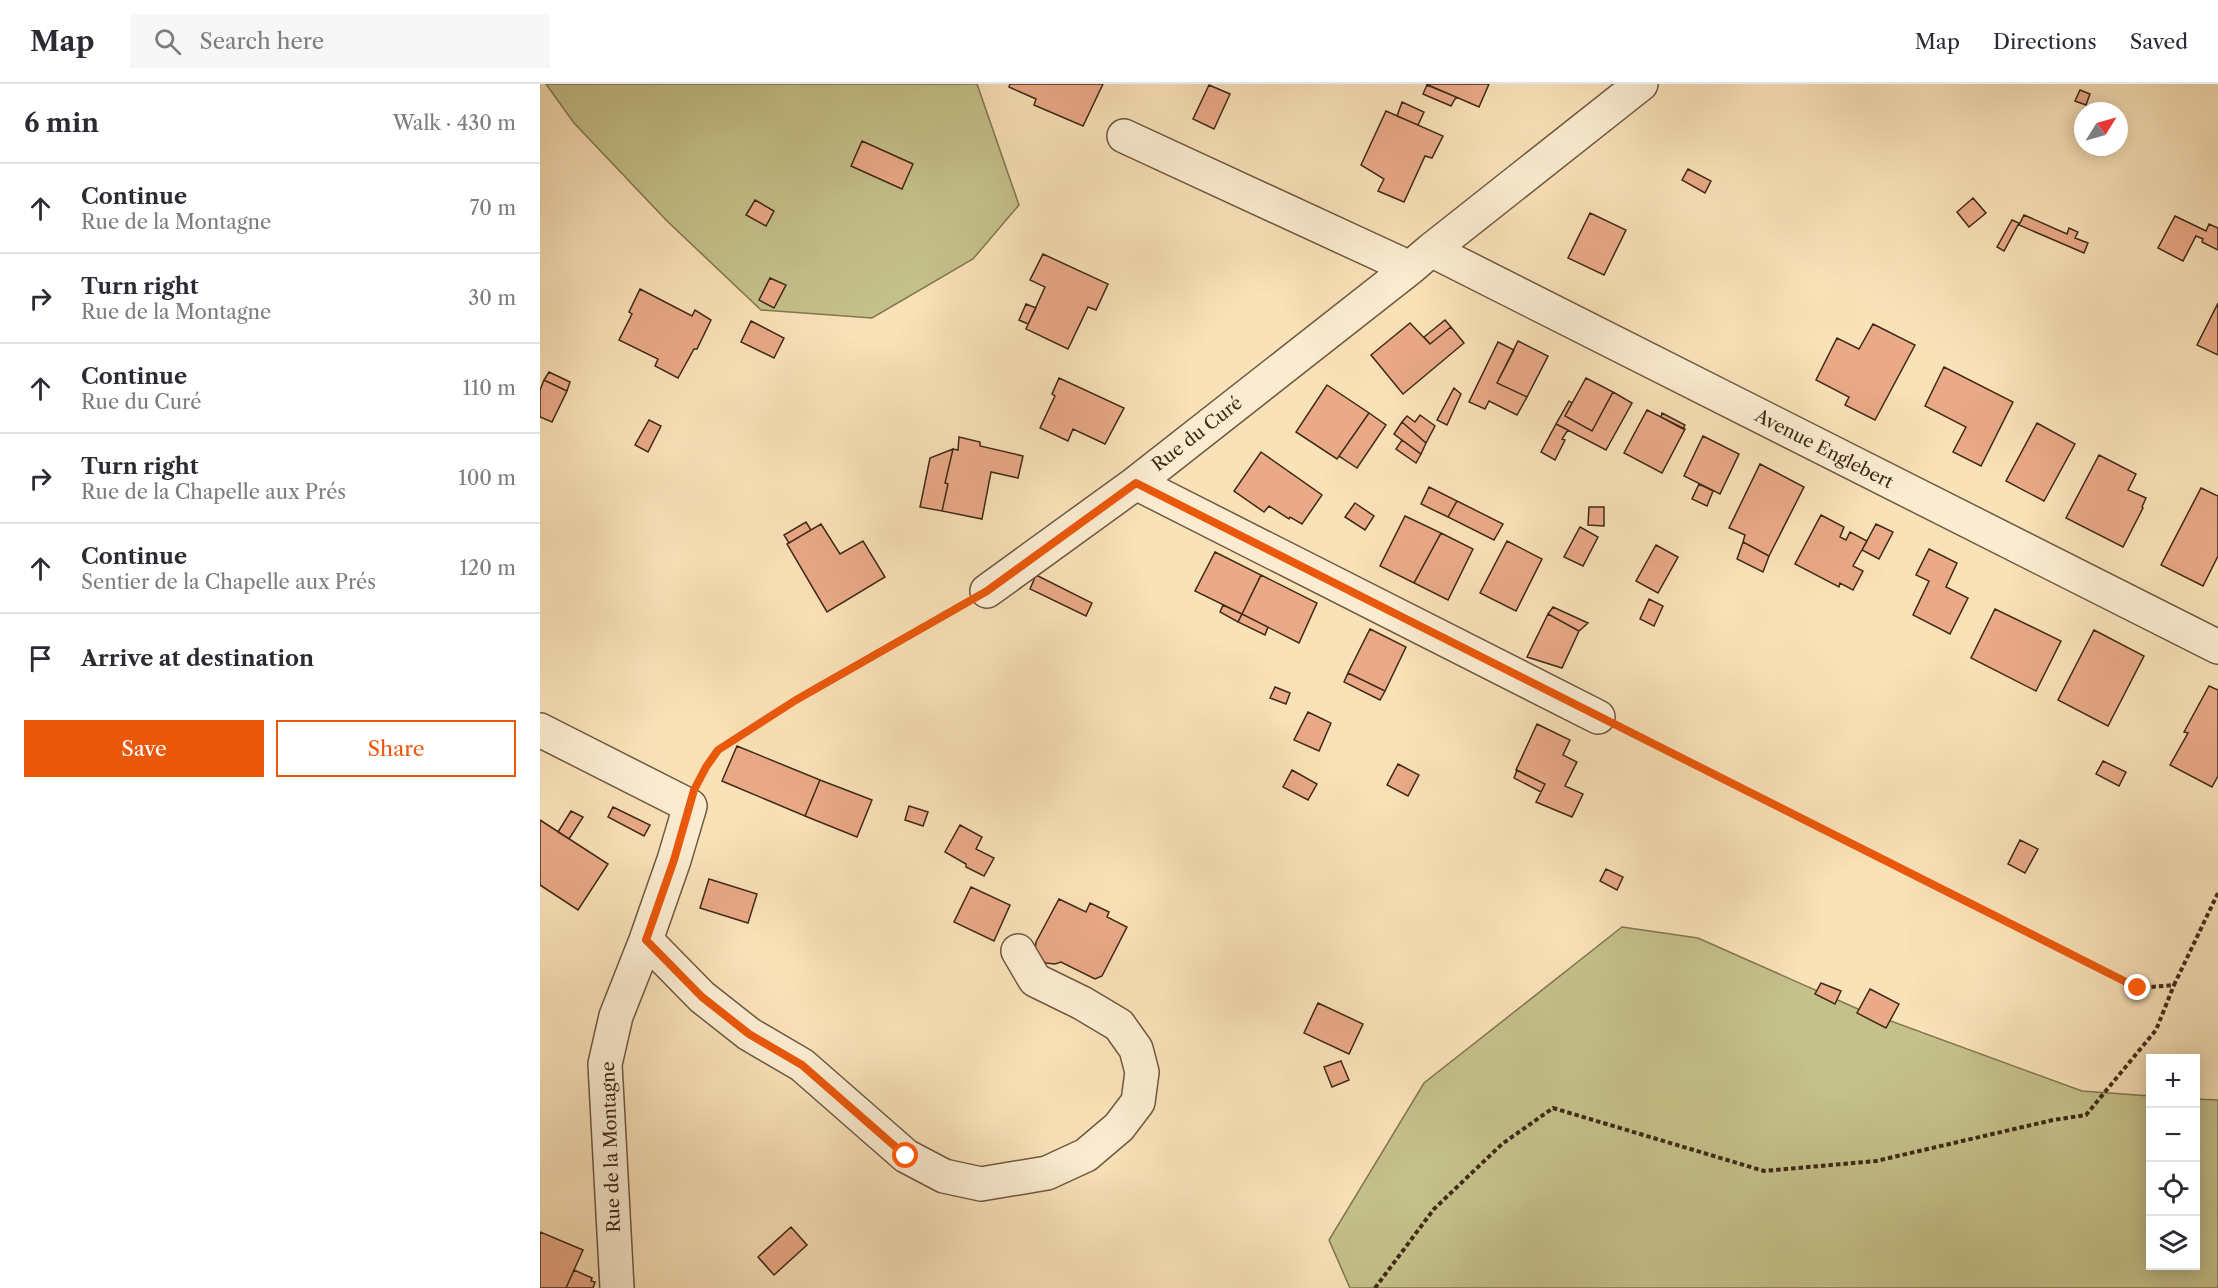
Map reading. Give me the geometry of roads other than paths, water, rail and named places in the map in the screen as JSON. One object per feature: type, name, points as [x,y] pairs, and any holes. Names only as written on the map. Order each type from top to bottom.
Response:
[{"type":"street","name":"Rue du Curé","points":[[987,591],[1136,483],[1641,84]]},
{"type":"street","name":"Avenue Englebert","points":[[1124,136],[1421,259],[2218,647]]},
{"type":"street","points":[[1136,483],[1598,717]]},
{"type":"street","name":"Rue de la Montagne","points":[[540,730],[690,807],[646,940],[616,1016],[605,1064],[617,1288]]},
{"type":"street","points":[[646,940],[702,997],[749,1034],[802,1065],[906,1156],[944,1176],[981,1184],[1047,1173],[1086,1155],[1119,1127],[1138,1102],[1142,1072],[1136,1049],[1119,1025],[1082,1003],[1035,980],[1018,951]]}]
